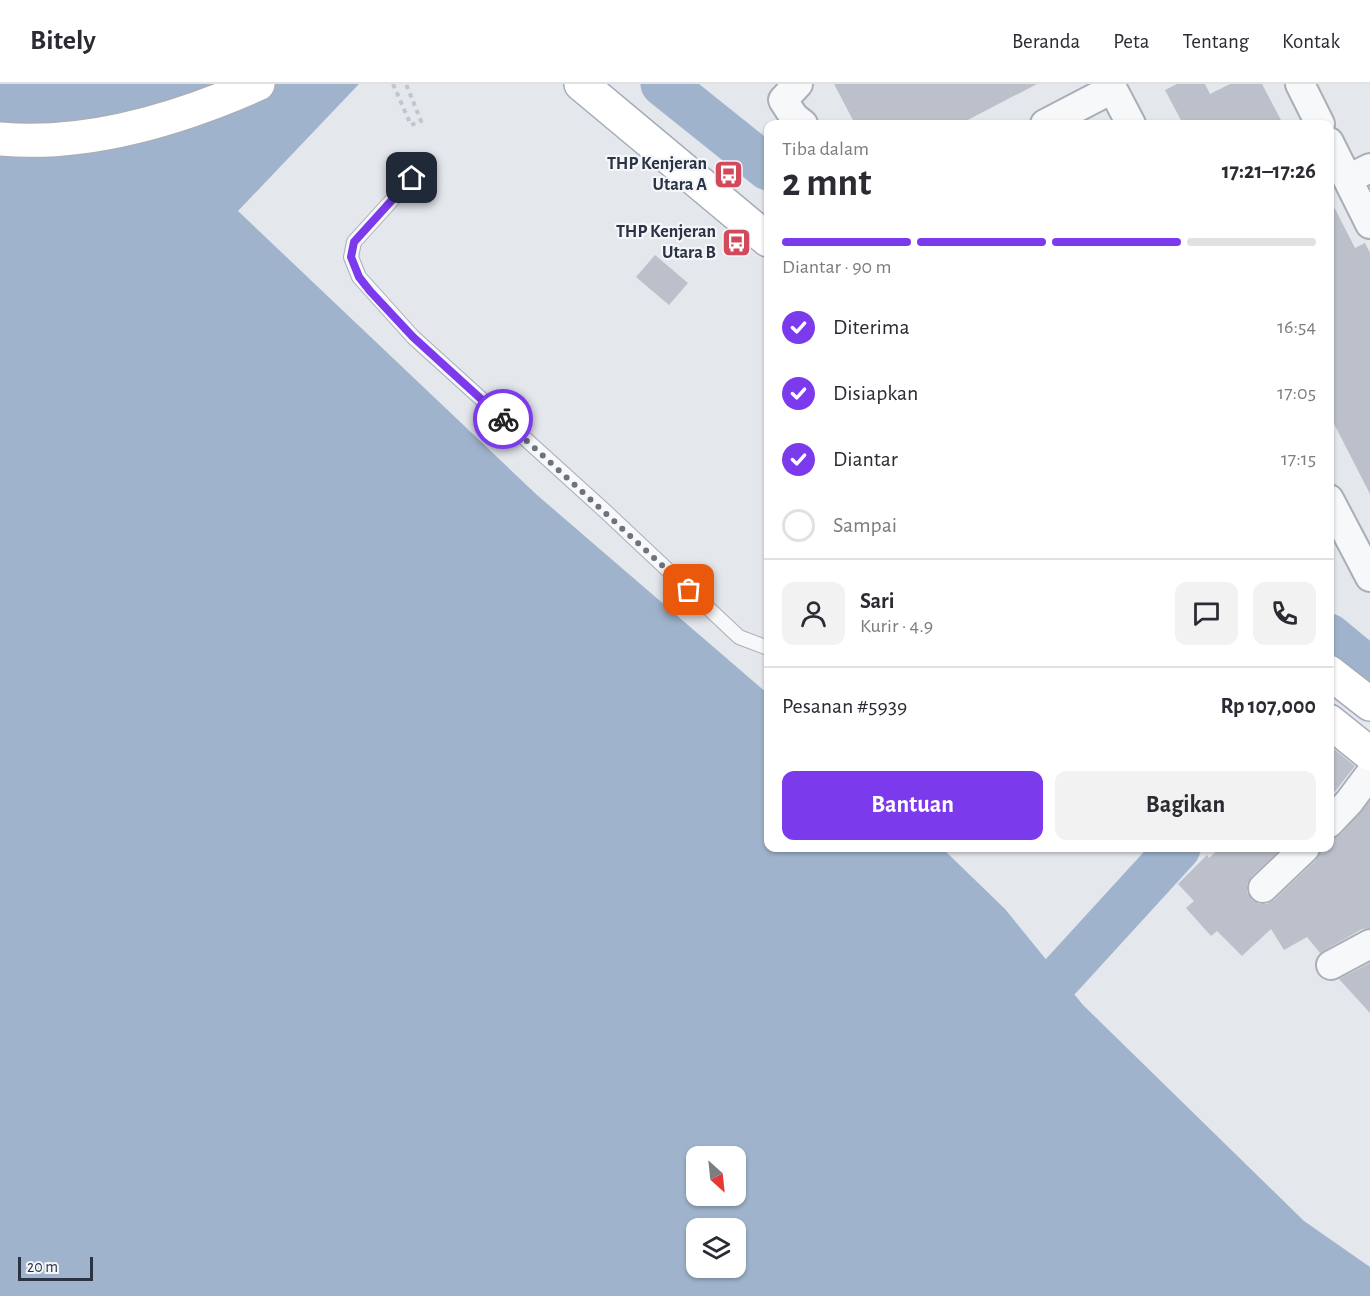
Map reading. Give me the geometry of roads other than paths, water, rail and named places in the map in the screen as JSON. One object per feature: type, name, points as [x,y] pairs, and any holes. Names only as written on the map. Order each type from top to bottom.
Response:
[{"type":"main road","points":[[0,139],[67,138],[166,120],[215,103],[258,84]]},
{"type":"main road","points":[[581,84],[764,237]]},
{"type":"main road","points":[[1334,676],[1368,702]]},
{"type":"main road","points":[[1334,725],[1370,754]]},
{"type":"street","points":[[1300,84],[1318,120]]},
{"type":"street","points":[[1052,120],[1111,86],[1129,120]]},
{"type":"street","points":[[791,92],[794,117],[798,120]]},
{"type":"street","points":[[1334,147],[1359,174],[1367,212]]},
{"type":"street","points":[[1334,509],[1370,577]]},
{"type":"street","points":[[1334,818],[1370,774]]},
{"type":"street","points":[[1263,888],[1301,852]]},
{"type":"street","points":[[1331,965],[1370,944]]},
{"type":"lane","points":[[412,178],[354,242],[351,257],[359,277],[413,337],[605,511],[739,637],[764,646]]},
{"type":"water","points":[[0,84],[359,84],[238,211],[537,495],[764,691],[764,852],[946,852],[1005,909],[1083,1005],[1304,1221],[1370,1267],[1370,1296],[0,1296]]},
{"type":"waterway","points":[[663,84],[764,165]]},
{"type":"waterway","points":[[1334,640],[1370,670]]},
{"type":"waterway","points":[[1060,977],[1174,852]]},
{"type":"place","name":"THP Kenjeran Utara A","points":[[728,174]]},
{"type":"place","name":"THP Kenjeran Utara B","points":[[737,242]]}]
